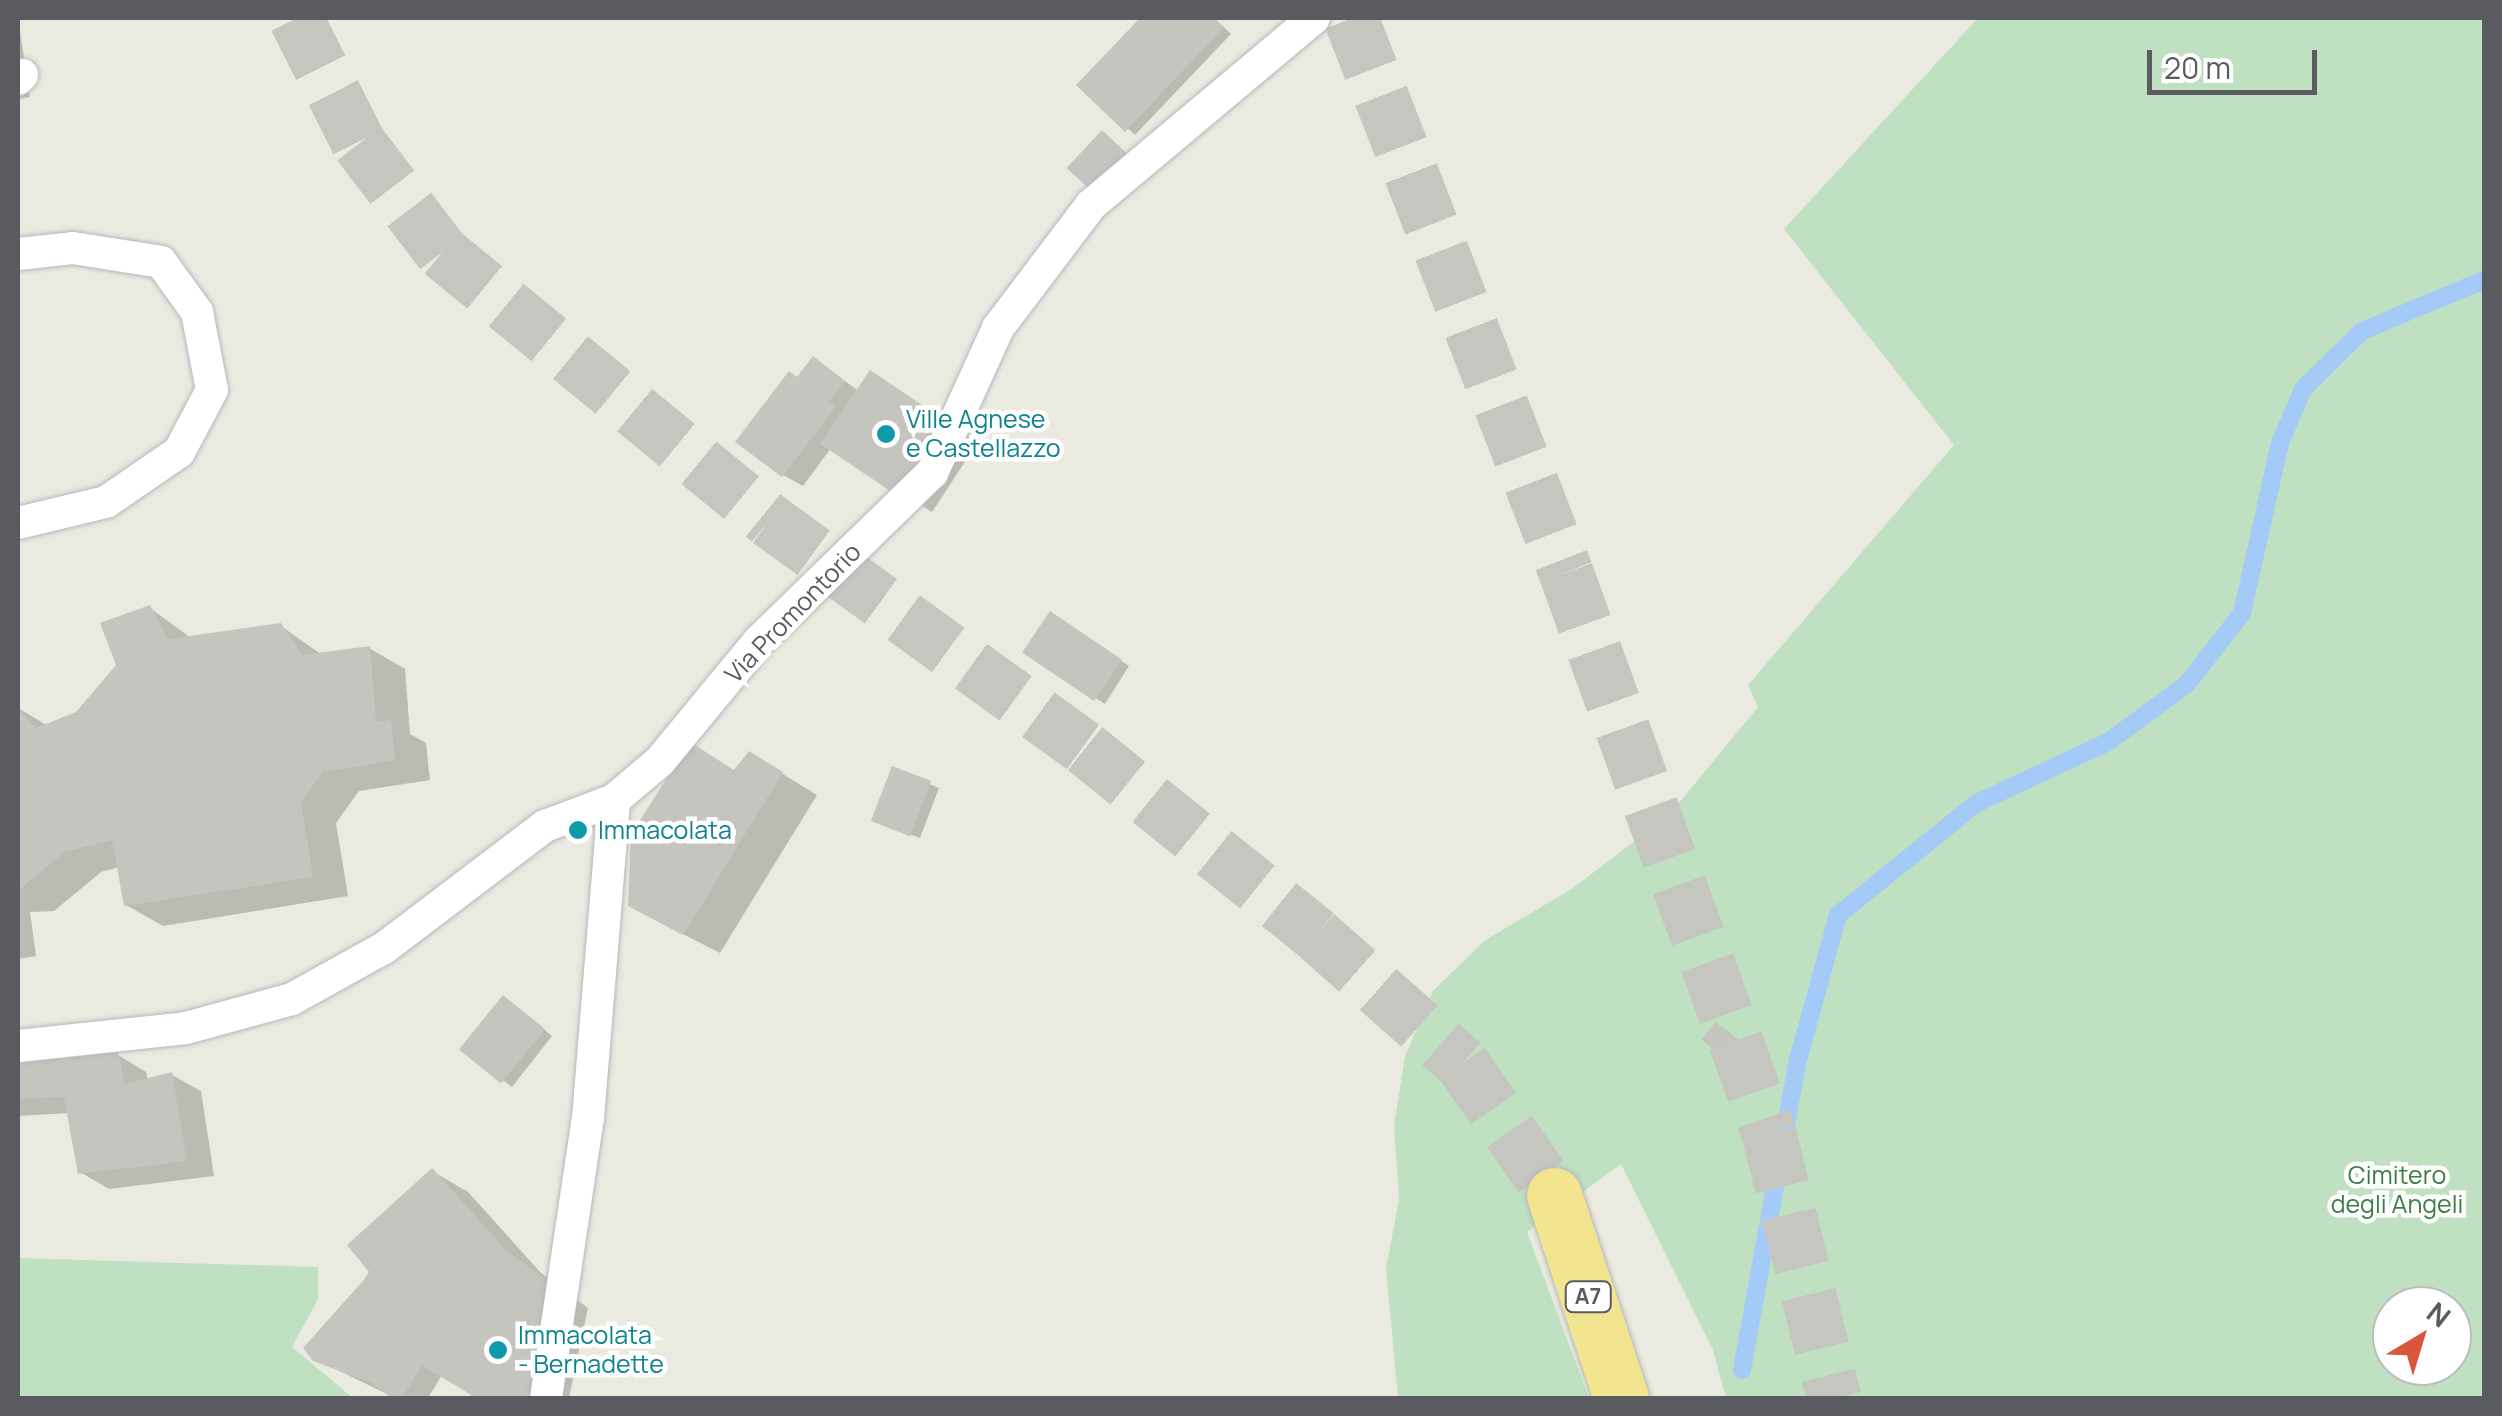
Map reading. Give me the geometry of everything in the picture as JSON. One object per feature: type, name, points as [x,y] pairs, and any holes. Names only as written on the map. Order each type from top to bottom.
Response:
[{"type":"highway","name":"A7","points":[[1554,1195],[1621,1398]]},
{"type":"lane","name":"Via Promontorio","points":[[18,1046],[186,1028],[292,999],[384,948],[545,826],[614,800],[660,762],[759,642],[932,473],[998,328],[1092,205],[1314,18]]},
{"type":"lane","points":[[18,254],[73,248],[161,262],[197,312],[212,390],[179,452],[121,492],[106,502],[18,523]]},
{"type":"lane","points":[[546,1398],[588,1118],[614,800]]},
{"type":"green space","name":"Cimitero degli Angeli","points":[[1978,18],[2484,18],[2484,1398],[1726,1398],[1713,1350],[1621,1164],[1527,1232],[1589,1398],[1398,1398],[1386,1269],[1399,1199],[1394,1126],[1405,1056],[1433,991],[1484,941],[1573,888],[1669,815],[1758,707],[1748,685],[1954,445],[1784,229]]},
{"type":"green space","points":[[18,1258],[318,1267],[318,1299],[292,1347],[353,1398],[18,1398]]},
{"type":"building","points":[[1140,18],[1214,18],[1224,27],[1125,132],[1076,85]]},
{"type":"building","points":[[1102,130],[1130,156],[1094,194],[1067,168]]},
{"type":"building","points":[[813,356],[845,381],[829,401],[836,406],[782,477],[735,442],[789,371],[797,377]]},
{"type":"building","name":"Ville Agnese e Castellazzo","points":[[870,370],[950,424],[901,498],[820,444]]},
{"type":"building","points":[[150,605],[168,639],[281,623],[302,655],[370,646],[376,722],[391,720],[395,760],[323,772],[301,802],[313,877],[124,906],[112,840],[64,852],[18,891],[18,709],[36,728],[76,712],[116,665],[100,623]]},
{"type":"building","points":[[1050,611],[1122,660],[1094,701],[1022,652]]},
{"type":"building","points":[[690,742],[734,770],[749,751],[783,772],[683,935],[628,906],[631,834]]},
{"type":"building","points":[[892,766],[931,781],[910,836],[871,821]]},
{"type":"building","points":[[503,995],[545,1029],[501,1083],[459,1049]]},
{"type":"building","points":[[1716,1022],[1739,1041],[1724,1059],[1701,1040]]},
{"type":"building","points":[[118,1052],[125,1084],[172,1072],[187,1161],[78,1174],[64,1097],[18,1099],[18,1063]]},
{"type":"building","points":[[432,1168],[505,1249],[553,1285],[529,1398],[476,1398],[422,1365],[402,1398],[391,1398],[372,1383],[313,1361],[303,1348],[370,1273],[347,1245]]},
{"type":"waterway","points":[[1742,1370],[1798,1060],[1838,915],[1977,803],[2108,742],[2187,684],[2242,613],[2280,443],[2303,389],[2362,331],[2484,280]]},
{"type":"tunnel","points":[[296,18],[359,143],[442,252],[769,520],[1085,748],[1316,934],[1462,1063],[1554,1195]]},
{"type":"tunnel","points":[[1351,18],[1566,572],[1769,1133],[1834,1398]]},
{"type":"place","name":"Ville Agnese e Castellazzo","points":[[886,434]]},
{"type":"place","name":"Immacolata","points":[[578,830]]},
{"type":"place","name":"Immacolata - Bernadette","points":[[498,1350]]}]
